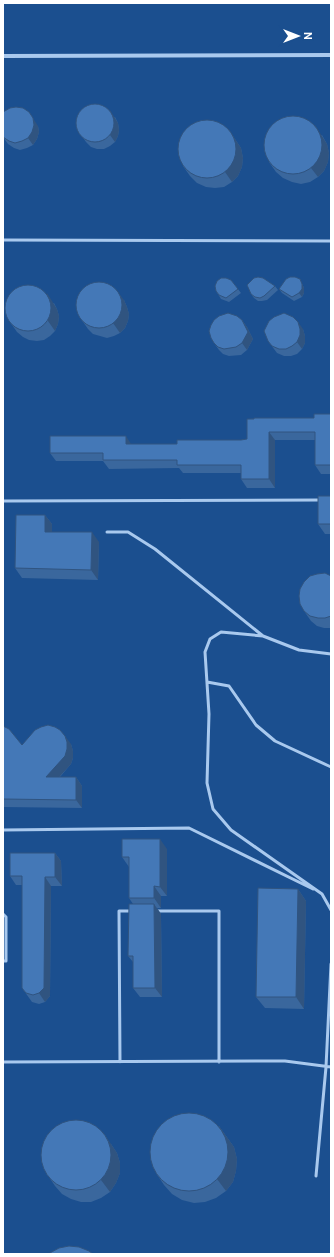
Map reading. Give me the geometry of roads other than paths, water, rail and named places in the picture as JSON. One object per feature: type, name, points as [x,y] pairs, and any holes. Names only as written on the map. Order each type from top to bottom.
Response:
[{"type":"street","points":[[3,56],[331,55]]},
{"type":"lane","points":[[3,240],[331,241]]},
{"type":"lane","points":[[3,501],[323,500]]},
{"type":"lane","points":[[107,532],[128,532],[154,549],[263,636]]},
{"type":"lane","points":[[331,654],[299,650],[263,636],[221,632],[210,639],[205,652],[209,714],[207,783],[213,809],[231,830],[322,894],[331,910]]},
{"type":"lane","points":[[207,682],[228,686],[256,725],[275,741],[331,767]]},
{"type":"lane","points":[[3,830],[189,828],[322,894]]},
{"type":"lane","points":[[150,911],[219,911],[219,1062]]},
{"type":"lane","points":[[120,1062],[119,912],[135,912]]},
{"type":"lane","points":[[3,914],[6,917],[6,961],[3,961]]},
{"type":"lane","points":[[316,1176],[326,1067],[331,964]]},
{"type":"lane","points":[[3,1062],[285,1061],[331,1067]]}]
